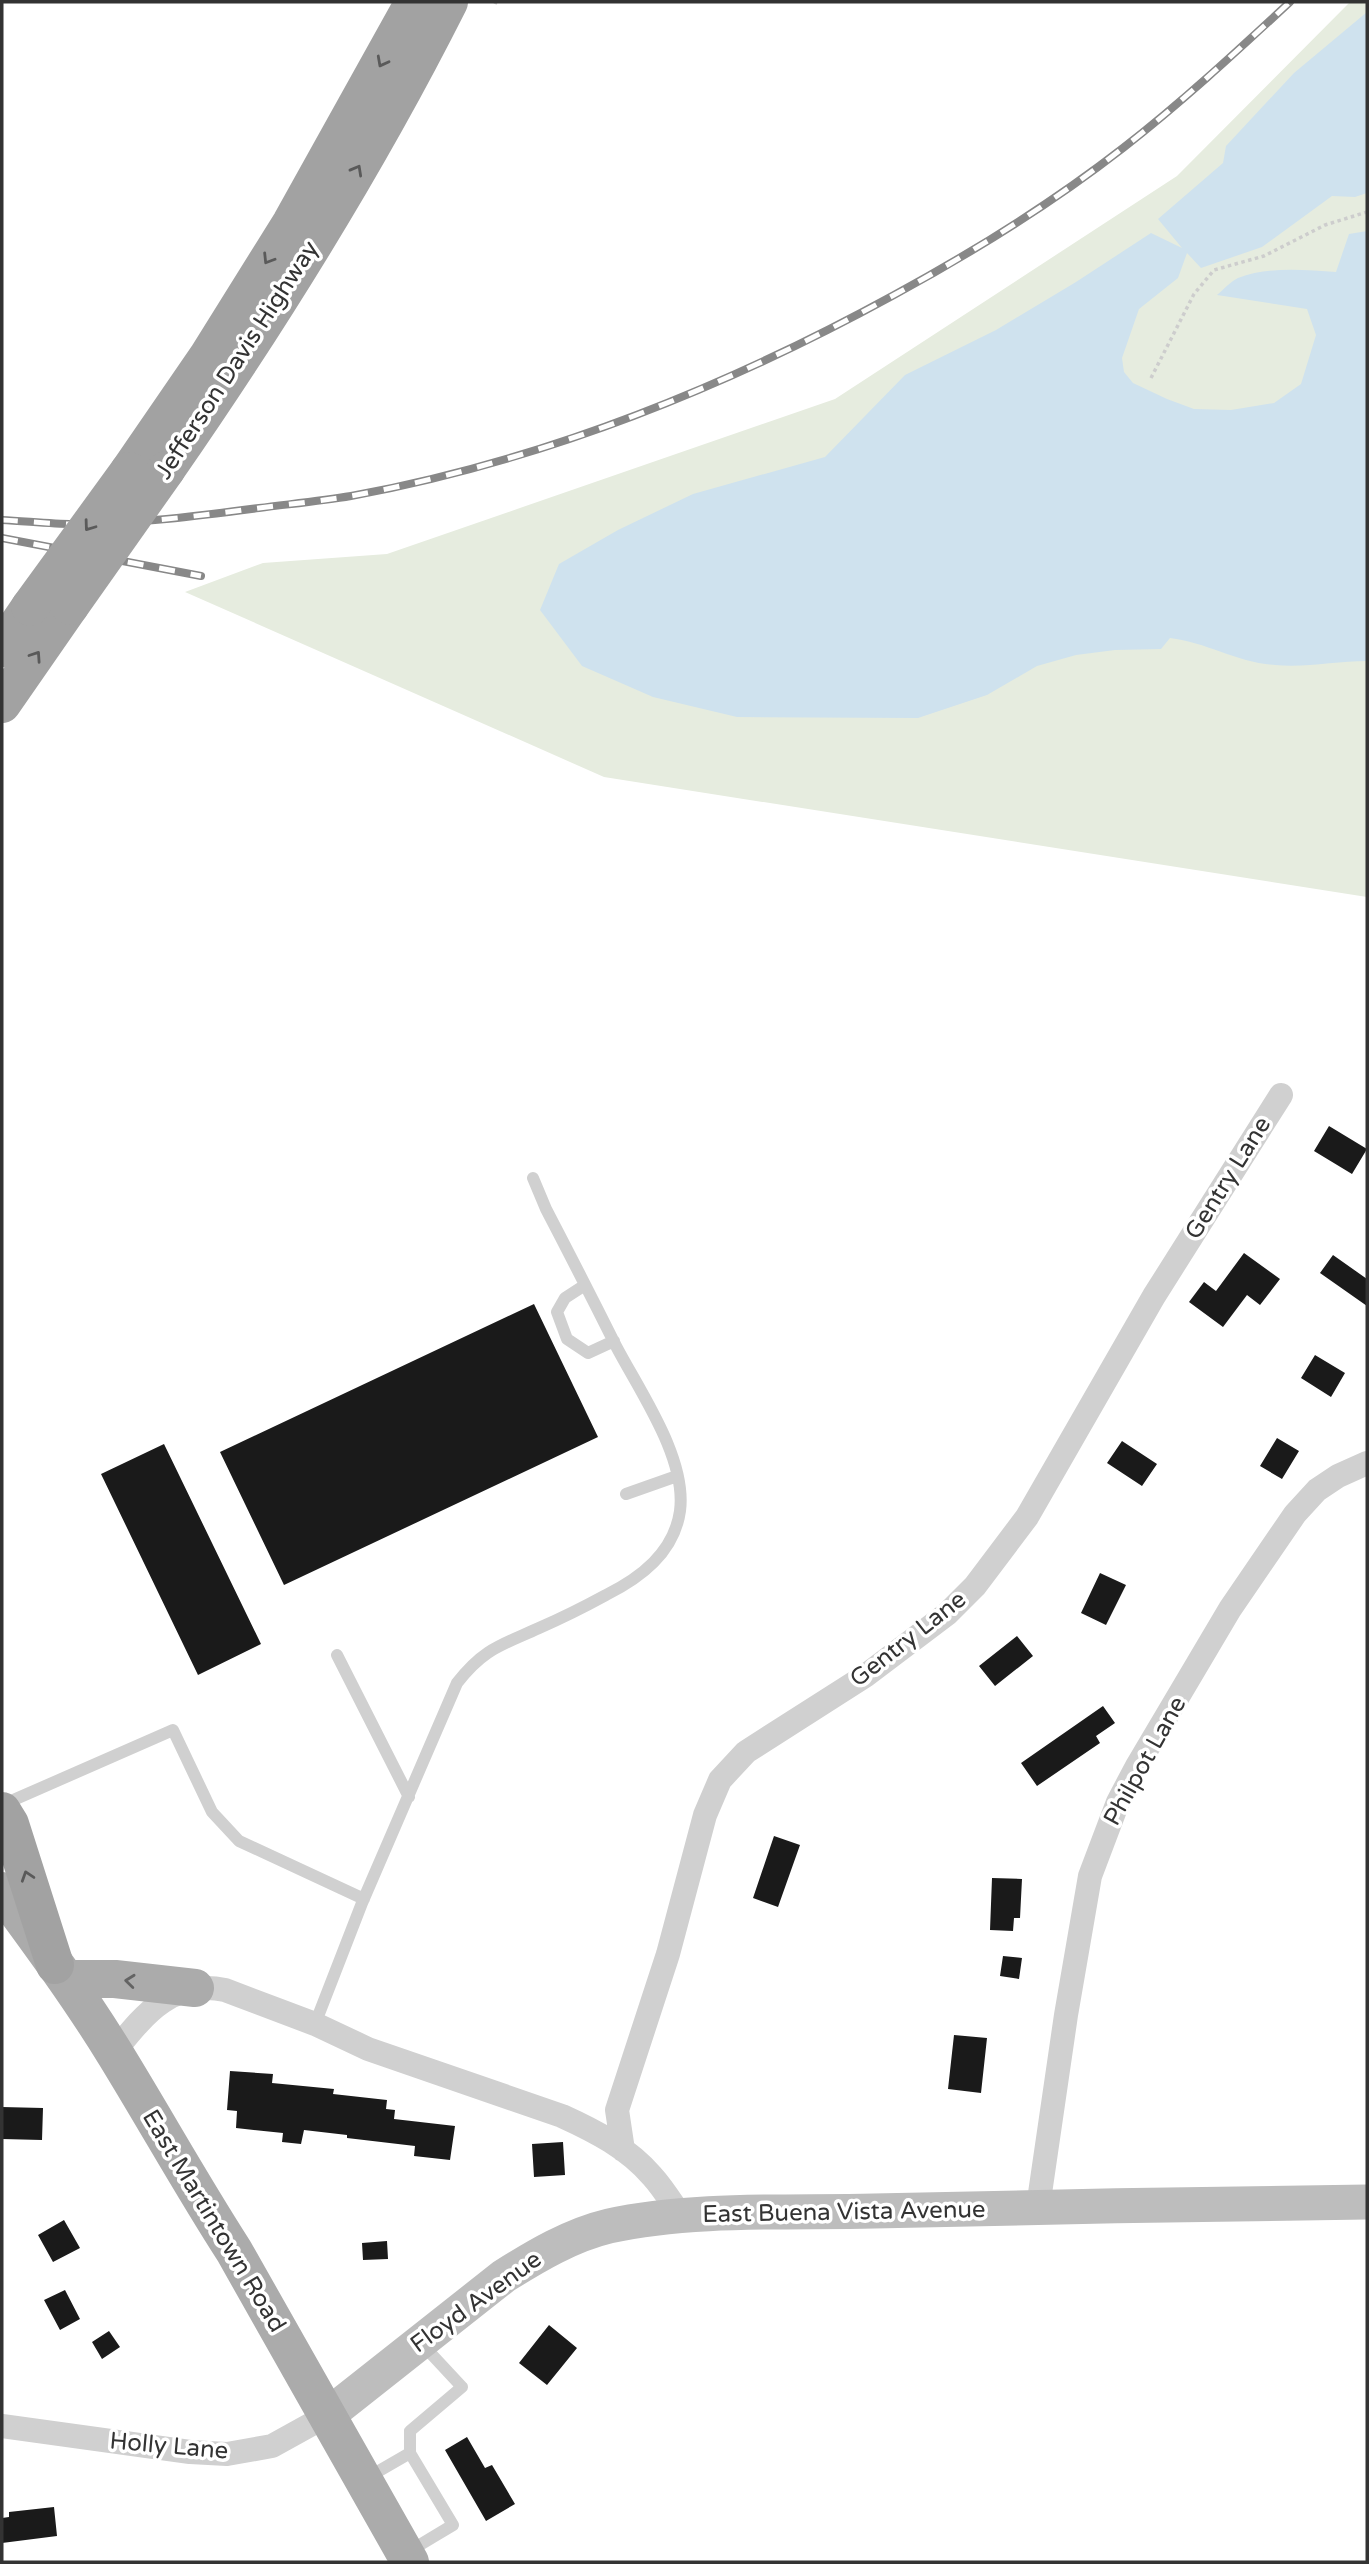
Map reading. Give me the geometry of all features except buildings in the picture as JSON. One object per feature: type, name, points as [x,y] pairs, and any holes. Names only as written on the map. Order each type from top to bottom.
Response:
[{"type":"highway","name":"Jefferson Davis Highway","points":[[2,705],[70,606],[147,471],[208,356],[291,223],[414,2]]},
{"type":"highway","name":"Jefferson Davis Highway","points":[[2,648],[30,607],[241,362],[344,195],[449,2]]},
{"type":"highway","points":[[2,1811],[10,1824],[60,1972]]},
{"type":"main road","name":"East Martintown Road","points":[[2,1891],[17,1928],[60,1972],[114,2052],[234,2251],[407,2558]]},
{"type":"main road","points":[[60,1972],[195,1988]]},
{"type":"main road","name":"East Buena Vista Avenue","points":[[681,2216],[1367,2202]]},
{"type":"main road","name":"Floyd Avenue","points":[[328,2415],[419,2341],[504,2276],[534,2257],[607,2227],[681,2216]]},
{"type":"street","name":"Gentry Lane","points":[[623,2150],[617,2110],[668,1954],[705,1815],[720,1780],[746,1752],[865,1676],[918,1638],[956,1605],[1003,1551],[1027,1517],[1154,1296],[1281,1095]]},
{"type":"street","name":"Philpot Lane","points":[[1038,2207],[1066,2015],[1090,1876],[1118,1802],[1230,1609],[1295,1514],[1317,1490],[1338,1476],[1367,1463]]},
{"type":"street","name":"East Buena Vista Avenue","points":[[114,2052],[141,2019],[170,1996],[195,1988],[225,1990],[368,2049],[587,2127],[623,2150],[653,2176],[681,2216]]},
{"type":"street","name":"Holly Lane","points":[[2,2426],[190,2452],[226,2454],[272,2446],[328,2415]]},
{"type":"lane","points":[[315,2025],[364,1899],[449,1699],[469,1668],[498,1645],[573,1613],[622,1587],[651,1566],[663,1552],[678,1519],[680,1509],[677,1476],[666,1439],[546,1209],[533,1178]]},
{"type":"lane","points":[[585,1285],[565,1298],[557,1312],[567,1339],[588,1353],[614,1341]]},
{"type":"lane","points":[[626,1494],[677,1476]]},
{"type":"lane","points":[[337,1656],[409,1797]]},
{"type":"lane","points":[[2,1805],[173,1730],[212,1812],[239,1840],[364,1899]]},
{"type":"lane","points":[[407,2558],[453,2525],[410,2453],[411,2431],[462,2387],[419,2341]]},
{"type":"lane","points":[[364,2479],[410,2453]]},
{"type":"path","points":[[1151,378],[1194,294],[1214,270],[1264,256],[1325,225],[1367,212]]},
{"type":"shaded area","points":[[1350,2],[1367,2],[1367,897],[604,777],[185,592],[263,563],[387,554],[835,399],[1177,176]]},
{"type":"water","points":[[1367,12],[1367,193],[1355,197],[1332,196],[1262,247],[1201,268],[1187,253],[1178,278],[1139,309],[1122,358],[1124,372],[1133,383],[1194,409],[1231,410],[1274,403],[1301,384],[1316,335],[1307,309],[1217,295],[1235,279],[1249,274],[1287,270],[1336,272],[1349,234],[1367,231],[1367,661],[1286,666],[1235,657],[1170,638],[1161,649],[1115,650],[1076,655],[1037,666],[987,695],[918,718],[737,717],[653,697],[582,666],[540,610],[559,564],[618,530],[693,494],[825,457],[905,375],[996,330],[1151,233],[1182,248],[1158,219],[1223,163],[1226,146],[1294,73]]},
{"type":"railway","points":[[2,520],[73,524],[143,521],[351,496],[493,463],[562,442],[698,390],[764,361],[894,295],[1040,208],[1145,131],[1290,2]]},
{"type":"railway","points":[[2,538],[201,576]]}]
